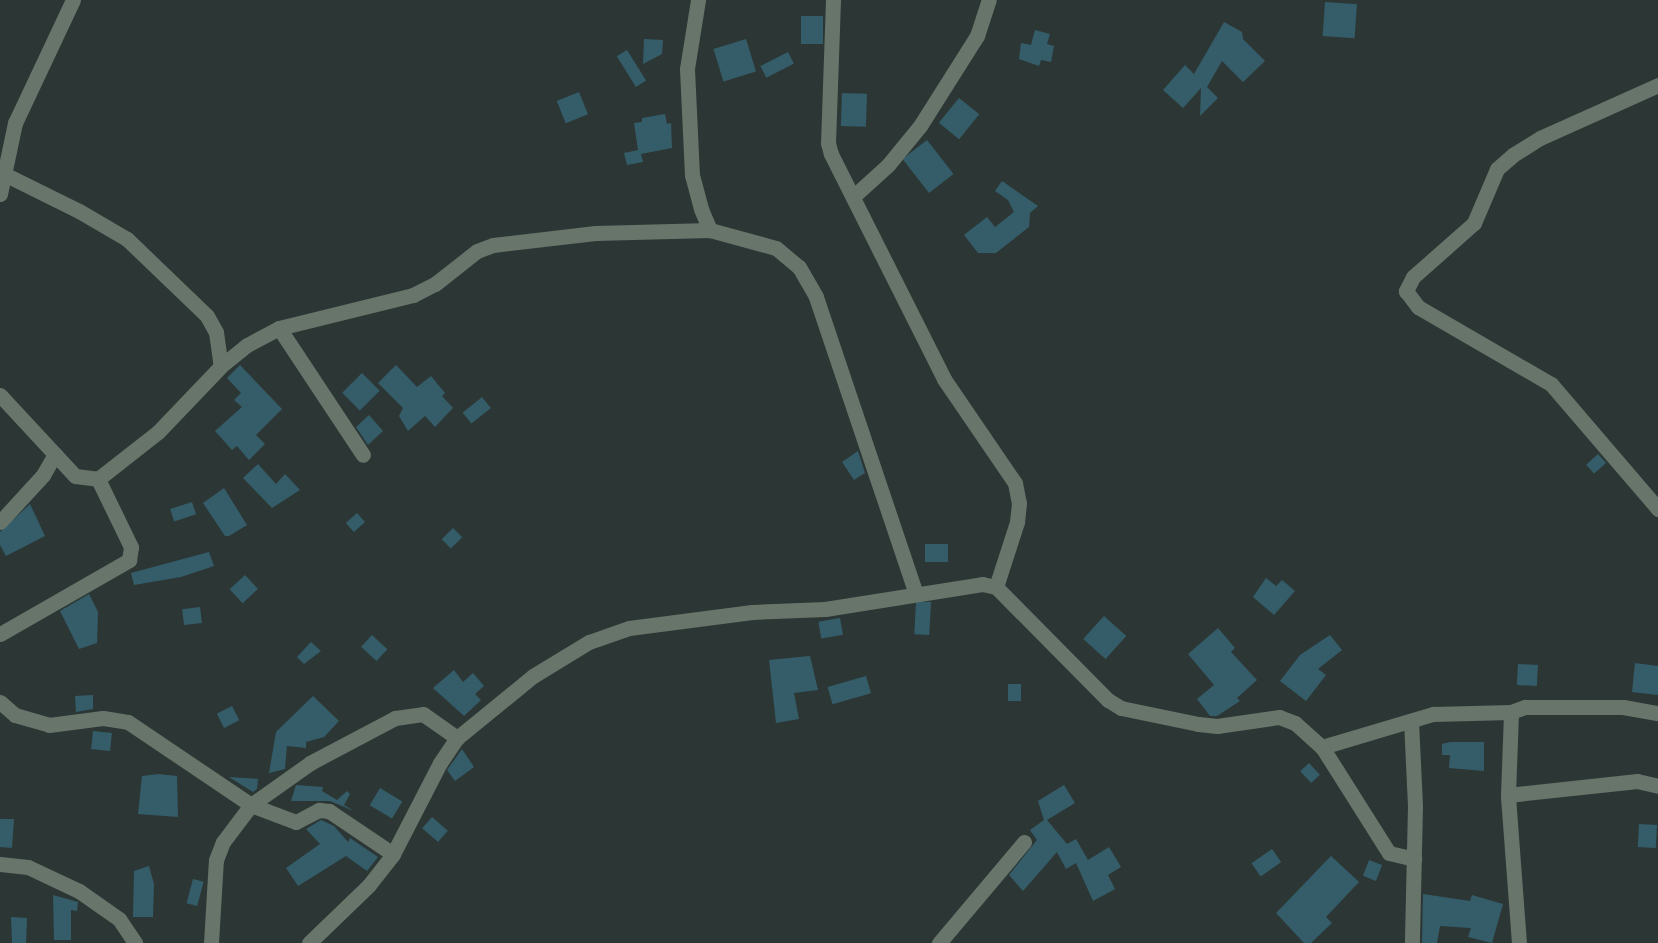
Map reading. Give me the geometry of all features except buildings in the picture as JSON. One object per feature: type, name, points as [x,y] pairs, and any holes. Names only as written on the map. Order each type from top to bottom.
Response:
[{"type":"street","points":[[0,194],[15,123],[73,0]]},
{"type":"street","points":[[698,0],[687,69],[690,140],[692,175],[710,230]]},
{"type":"street","points":[[832,0],[828,143],[944,379],[1015,483],[1019,502],[1017,522],[996,587]]},
{"type":"street","points":[[855,195],[888,165],[920,126],[977,36],[989,0]]},
{"type":"street","points":[[1658,85],[1540,138],[1497,169],[1474,223],[1413,277],[1406,291],[1418,307],[1551,384],[1658,509]]},
{"type":"street","points":[[3,173],[127,239],[207,316],[216,332],[221,366]]},
{"type":"street","points":[[0,394],[75,476],[98,479],[158,432],[221,366],[247,345],[279,328],[413,295],[435,284],[477,251],[493,245],[595,233],[710,230],[776,249],[799,267],[816,297],[916,594]]},
{"type":"street","points":[[279,328],[363,455]]},
{"type":"street","points":[[0,522],[43,475],[55,454]]},
{"type":"street","points":[[0,634],[129,560],[131,547],[98,479]]},
{"type":"street","points":[[309,943],[369,885],[393,854],[440,763],[457,738],[533,676],[606,634],[752,612],[863,604],[982,584],[996,587],[1108,700],[1121,708],[1217,726],[1279,717],[1295,723],[1322,747],[1389,853],[1414,859]]},
{"type":"street","points":[[0,702],[15,715],[49,725],[103,718],[128,722],[251,805],[296,822],[319,810],[329,812],[393,854]]},
{"type":"street","points":[[1322,747],[1433,714],[1511,712],[1525,707],[1623,707],[1658,713]]},
{"type":"street","points":[[1511,712],[1508,795],[1519,943]]},
{"type":"street","points":[[211,943],[216,861],[223,842],[251,805],[310,763],[395,718],[423,714],[457,738]]},
{"type":"street","points":[[1411,721],[1414,859],[1412,943]]},
{"type":"street","points":[[1508,795],[1637,781],[1658,786]]},
{"type":"street","points":[[939,943],[1024,842]]},
{"type":"street","points":[[0,864],[28,867],[79,891],[119,919],[135,943]]}]
